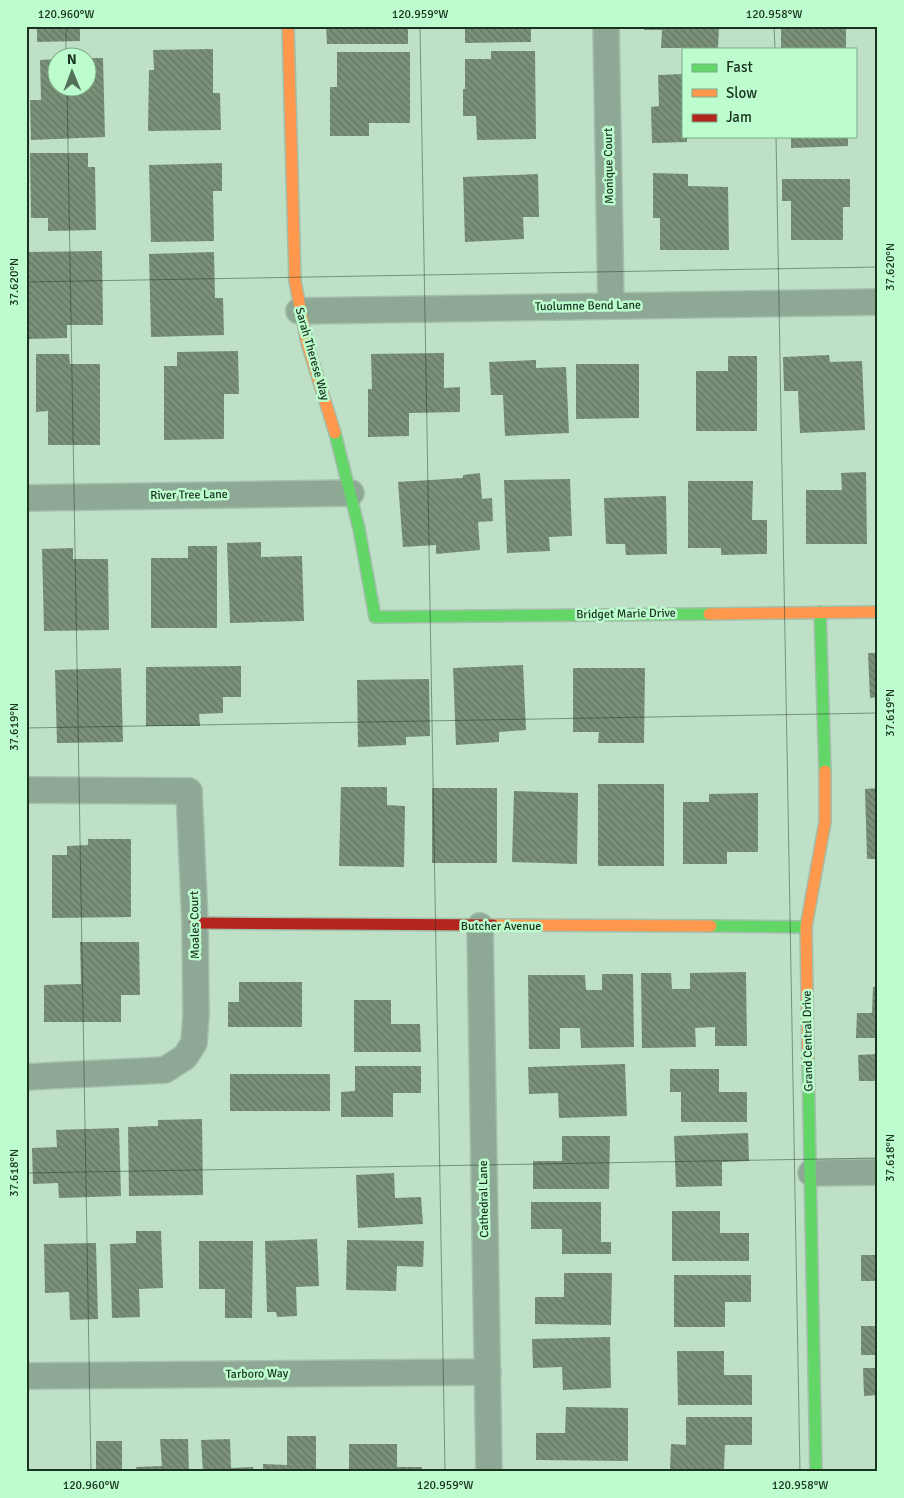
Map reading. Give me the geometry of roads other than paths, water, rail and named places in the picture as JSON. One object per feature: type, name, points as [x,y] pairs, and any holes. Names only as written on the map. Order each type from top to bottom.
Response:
[{"type":"street","name":"Sarah Therese Way","points":[[288,26],[295,281],[299,311],[351,492],[367,566],[375,617]]},
{"type":"street","name":"Monique Court","points":[[606,26],[611,306]]},
{"type":"street","name":"Tuolumne Bend Lane","points":[[299,311],[878,302]]},
{"type":"street","name":"River Tree Lane","points":[[26,498],[351,492]]},
{"type":"street","name":"Grand Central Drive","points":[[816,1472],[806,927],[825,822],[820,612]]},
{"type":"street","name":"Bridget Marie Drive","points":[[375,617],[878,612]]},
{"type":"street","name":"Moales Court","points":[[26,790],[189,791],[195,923],[194,1044],[185,1056],[164,1070],[26,1077]]},
{"type":"street","name":"Butcher Avenue","points":[[195,923],[806,927]]},
{"type":"street","name":"Cathedral Lane","points":[[480,926],[490,1472]]},
{"type":"street","points":[[811,1173],[878,1172]]},
{"type":"street","name":"Tarboro Way","points":[[26,1376],[488,1372]]}]
